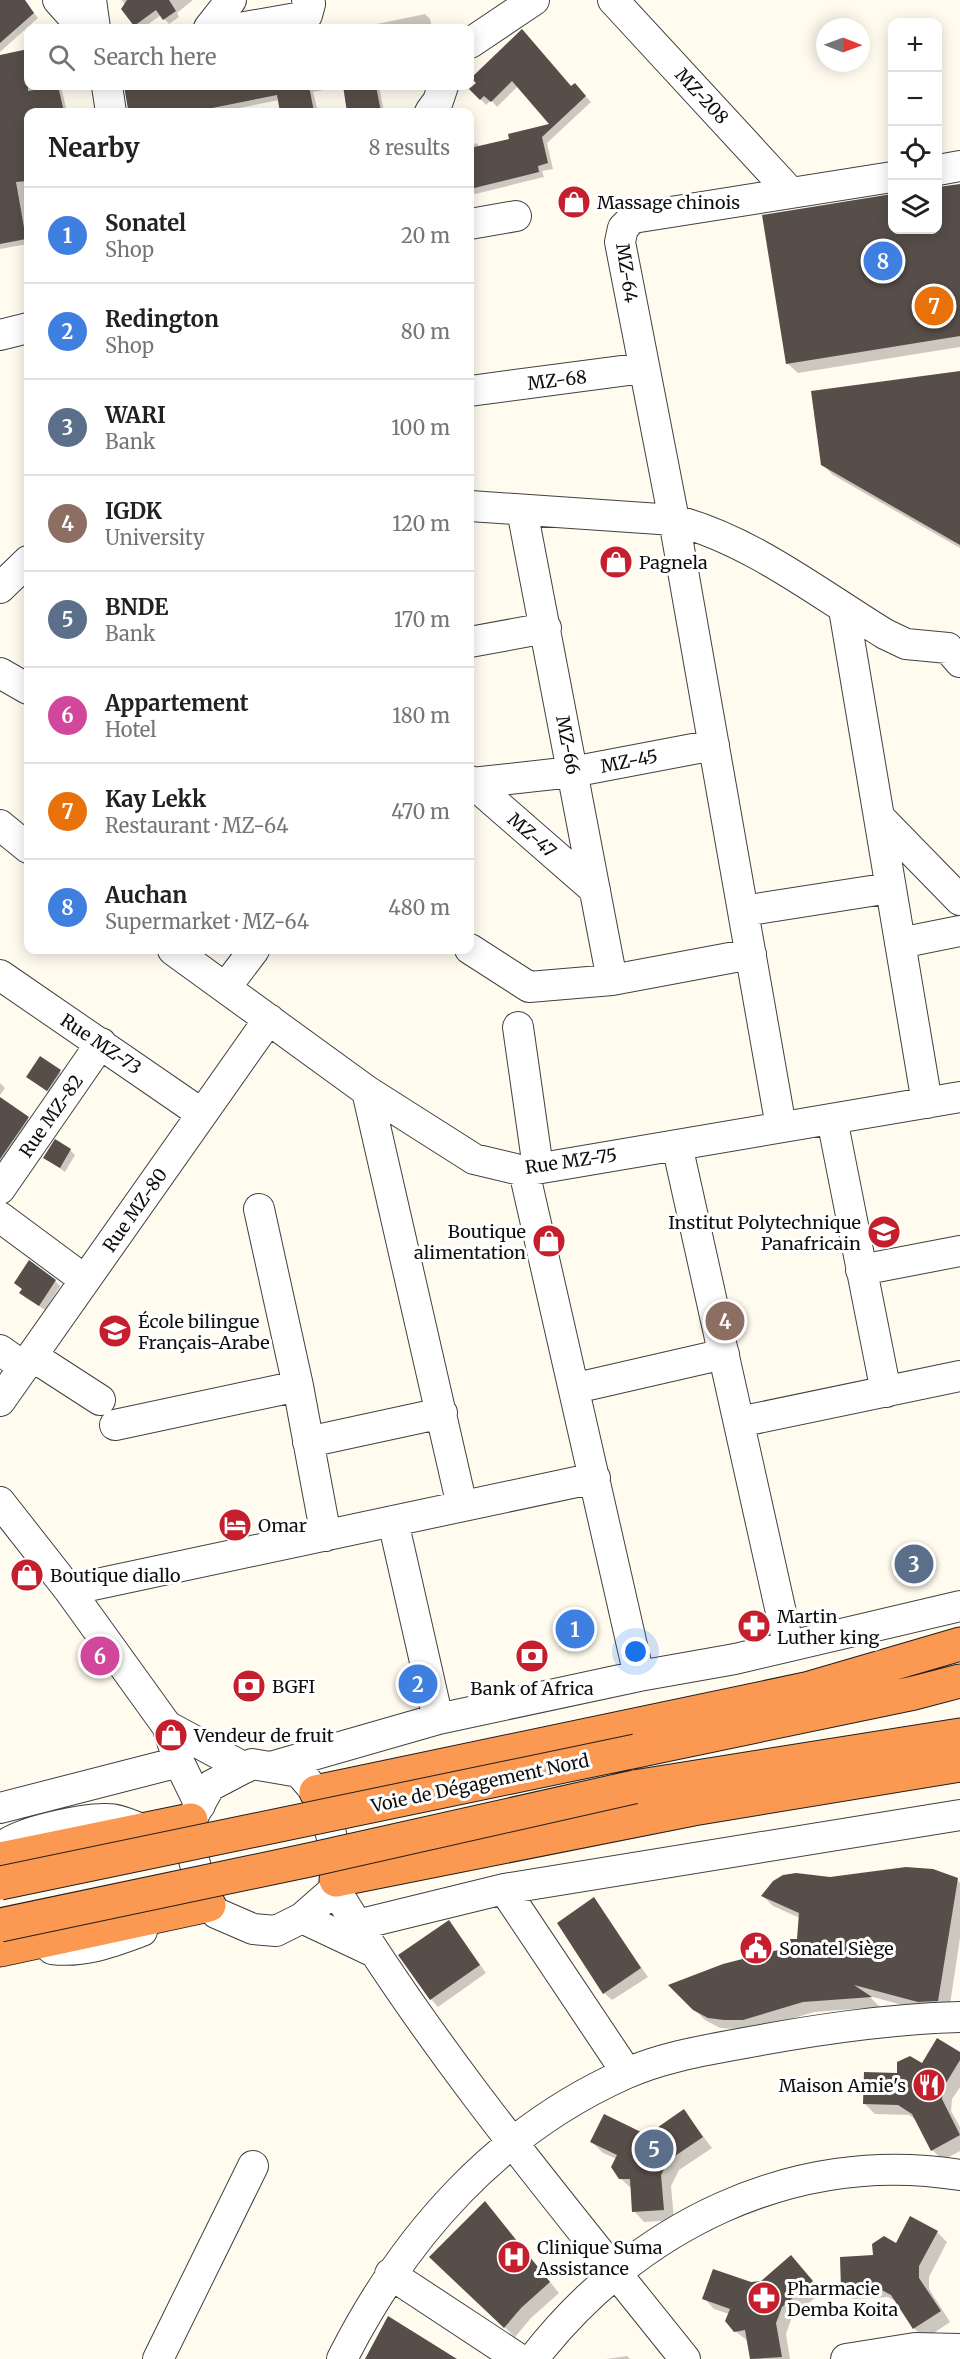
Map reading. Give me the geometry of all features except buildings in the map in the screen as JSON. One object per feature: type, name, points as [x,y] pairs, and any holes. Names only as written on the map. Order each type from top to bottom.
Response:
[{"type":"highway","points":[[316,1792],[806,1689],[960,1644]]},
{"type":"highway","points":[[855,1675],[960,1671]]},
{"type":"highway","name":"Voie de Dégagement Nord","points":[[0,1883],[960,1681]]},
{"type":"highway","points":[[782,1795],[945,1737]]},
{"type":"highway","name":"Voie de Dégagement Nord","points":[[8,1940],[309,1860],[634,1787],[945,1737]]},
{"type":"highway","points":[[335,1884],[693,1809],[960,1765]]},
{"type":"highway","points":[[0,1859],[144,1830],[195,1813]]},
{"type":"highway","points":[[8,1940],[209,1905]]},
{"type":"street","points":[[212,24],[231,0]]},
{"type":"street","points":[[262,24],[307,15],[310,4],[307,0]]},
{"type":"street","points":[[474,40],[534,0]]},
{"type":"street","name":"MZ-208","points":[[613,0],[790,193]]},
{"type":"street","points":[[78,8],[92,24]]},
{"type":"street","points":[[108,90],[110,108]]},
{"type":"street","points":[[433,108],[442,90]]},
{"type":"street","points":[[942,169],[960,166]]},
{"type":"street","name":"MZ-64","points":[[781,1127],[674,520],[620,242],[623,228],[633,218],[888,178]]},
{"type":"street","points":[[474,223],[516,216]]},
{"type":"street","points":[[0,335],[24,329]]},
{"type":"street","name":"MZ-68","points":[[474,390],[644,368]]},
{"type":"street","points":[[474,506],[674,520],[706,528],[735,542],[906,644],[956,650]]},
{"type":"street","name":"MZ-66","points":[[522,510],[612,980]]},
{"type":"street","points":[[0,588],[24,565]]},
{"type":"street","points":[[844,609],[927,1102]]},
{"type":"street","points":[[474,641],[546,628]]},
{"type":"street","points":[[0,673],[24,687]]},
{"type":"street","name":"MZ-45","points":[[474,782],[572,772],[714,745]]},
{"type":"street","name":"MZ-47","points":[[474,785],[595,890]]},
{"type":"street","points":[[879,817],[960,900]]},
{"type":"street","points":[[0,825],[24,846]]},
{"type":"street","points":[[743,911],[890,888]]},
{"type":"street","points":[[900,943],[960,931]]},
{"type":"street","points":[[474,952],[529,987],[612,980],[751,954]]},
{"type":"street","name":"Rue MZ-75","points":[[178,954],[367,1090],[474,1159],[531,1169],[960,1097]]},
{"type":"street","points":[[226,987],[251,954]]},
{"type":"street","name":"Rue MZ-73","points":[[5,989],[101,1043],[202,1114]]},
{"type":"street","name":"Rue MZ-80","points":[[0,1401],[19,1357],[85,1280],[269,1019]]},
{"type":"street","points":[[518,1027],[531,1169],[639,1676]]},
{"type":"street","name":"Rue MZ-82","points":[[0,1190],[101,1043]]},
{"type":"street","points":[[367,1090],[462,1506]]},
{"type":"street","points":[[831,1119],[885,1392]]},
{"type":"street","points":[[677,1145],[788,1644]]},
{"type":"street","points":[[259,1209],[298,1386],[326,1536]]},
{"type":"street","points":[[0,1217],[85,1280]]},
{"type":"street","points":[[861,1270],[960,1251]]},
{"type":"street","points":[[576,1388],[724,1354]]},
{"type":"street","points":[[19,1357],[108,1413],[298,1386]]},
{"type":"street","points":[[739,1422],[960,1377]]},
{"type":"street","points":[[308,1442],[442,1413]]},
{"type":"street","points":[[69,1590],[595,1478]]},
{"type":"street","points":[[0,1502],[69,1590],[167,1726],[195,1813]]},
{"type":"street","points":[[393,1521],[438,1719]]},
{"type":"street","points":[[167,1726],[258,1768],[299,1772],[323,1800],[338,1864],[335,1884],[302,1918],[276,1931],[253,1929],[216,1913],[203,1896],[189,1840],[195,1813],[210,1786],[258,1768],[438,1719],[639,1676],[735,1659],[788,1644],[960,1606]]},
{"type":"street","points":[[0,1808],[179,1762]]},
{"type":"street","points":[[357,1925],[504,1888],[960,1815]]},
{"type":"street","points":[[0,1849],[16,1837],[93,1819],[111,1819],[144,1830]]},
{"type":"street","points":[[335,1884],[372,1951],[443,2052],[685,2359]]},
{"type":"street","points":[[504,1888],[627,2073]]},
{"type":"street","points":[[302,1918],[372,1951]]},
{"type":"street","points":[[342,2359],[390,2274],[447,2203],[513,2141],[550,2114],[627,2073],[712,2049],[820,2029],[892,2019],[960,2016]]},
{"type":"street","points":[[165,2357],[253,2166]]},
{"type":"street","points":[[533,2359],[583,2300],[615,2271],[651,2245],[690,2222],[730,2204],[772,2189],[860,2173],[904,2171],[960,2175]]},
{"type":"street","points":[[390,2274],[519,2359]]},
{"type":"street","points":[[846,2359],[915,2348],[960,2349]]},
{"type":"place","name":"Massage chinois","points":[[574,202]]},
{"type":"place","name":"Auchan","points":[[883,261]]},
{"type":"place","name":"Kay Lekk","points":[[934,306]]},
{"type":"place","name":"Pagnela","points":[[616,562]]},
{"type":"place","name":"Institut Polytechnique Panafricain","points":[[884,1232]]},
{"type":"place","name":"Boutique alimentation","points":[[549,1241]]},
{"type":"place","name":"IGDK","points":[[725,1321]]},
{"type":"place","name":"École bilingue Français-Arabe","points":[[115,1331]]},
{"type":"place","name":"Omar","points":[[235,1525]]},
{"type":"place","name":"WARI","points":[[914,1564]]},
{"type":"place","name":"Boutique diallo","points":[[27,1575]]},
{"type":"place","name":"Martin Luther king","points":[[754,1626]]},
{"type":"place","name":"Sonatel","points":[[575,1629]]},
{"type":"place","name":"Appartement","points":[[100,1656]]},
{"type":"place","name":"Bank of Africa","points":[[532,1656]]},
{"type":"place","name":"Redington","points":[[418,1684]]},
{"type":"place","name":"BGFI","points":[[249,1686]]},
{"type":"place","name":"Vendeur de fruit","points":[[171,1735]]},
{"type":"place","name":"Sonatel Siège","points":[[756,1948]]},
{"type":"place","name":"Maison Amie's","points":[[929,2085]]},
{"type":"place","name":"BNDE","points":[[654,2149]]},
{"type":"place","name":"Clinique Suma Assistance","points":[[514,2257]]},
{"type":"place","name":"Pharmacie Demba Koita","points":[[764,2298]]}]
